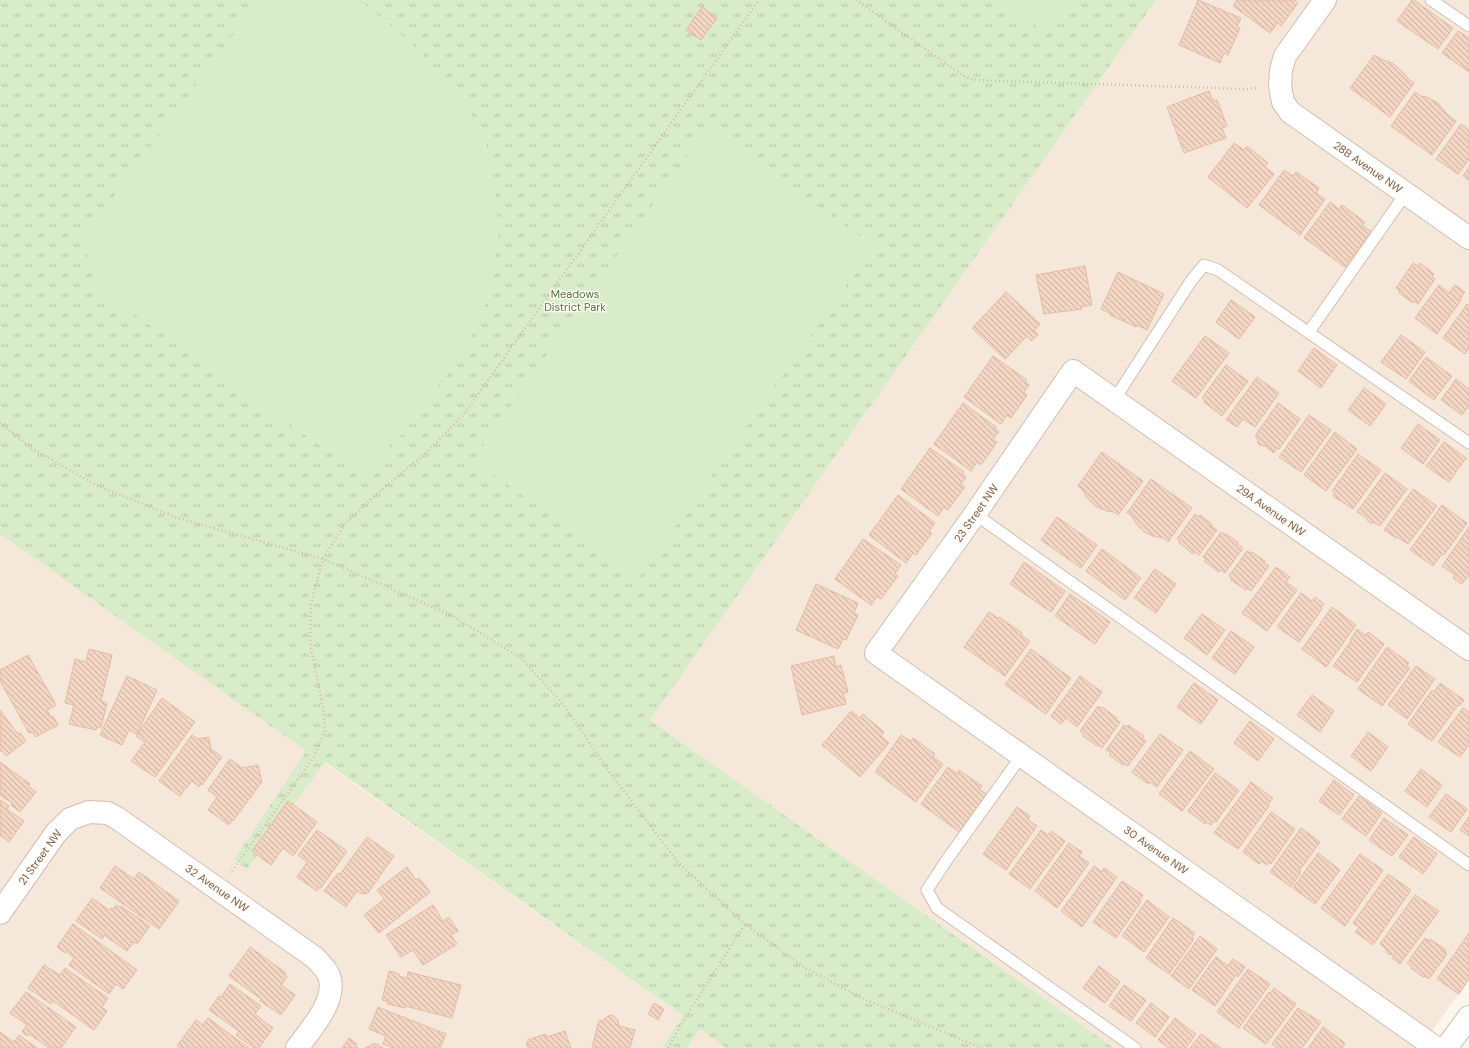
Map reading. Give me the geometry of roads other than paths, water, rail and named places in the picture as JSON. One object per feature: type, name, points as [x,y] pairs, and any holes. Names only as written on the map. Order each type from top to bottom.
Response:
[{"type":"street","name":"28B Avenue NW","points":[[1325,0],[1285,56],[1281,70],[1280,86],[1284,102],[1290,112],[1469,238]]},
{"type":"street","name":"29A Avenue NW","points":[[1073,371],[1469,649]]},
{"type":"street","name":"23 Street NW","points":[[876,653],[975,514],[1073,371]]},
{"type":"street","name":"30 Avenue NW","points":[[876,653],[1436,1048]]},
{"type":"street","name":"32 Avenue NW","points":[[88,812],[108,813],[117,818],[314,957],[324,967],[330,976],[331,991],[329,1001],[297,1048]]},
{"type":"street","name":"21 Street NW","points":[[0,913],[62,826],[70,819],[88,812]]},
{"type":"street","points":[[1446,1048],[1469,1017]]},
{"type":"lane","points":[[1431,0],[1469,26]]},
{"type":"lane","points":[[1309,332],[1406,193]]},
{"type":"lane","points":[[1114,400],[1191,281],[1204,265],[1218,270],[1469,443]]},
{"type":"lane","points":[[975,514],[1469,865]]},
{"type":"lane","points":[[1022,755],[927,890],[937,908],[1135,1048]]},
{"type":"park label","name":"Meadows District Park","points":[[575,300]]}]
